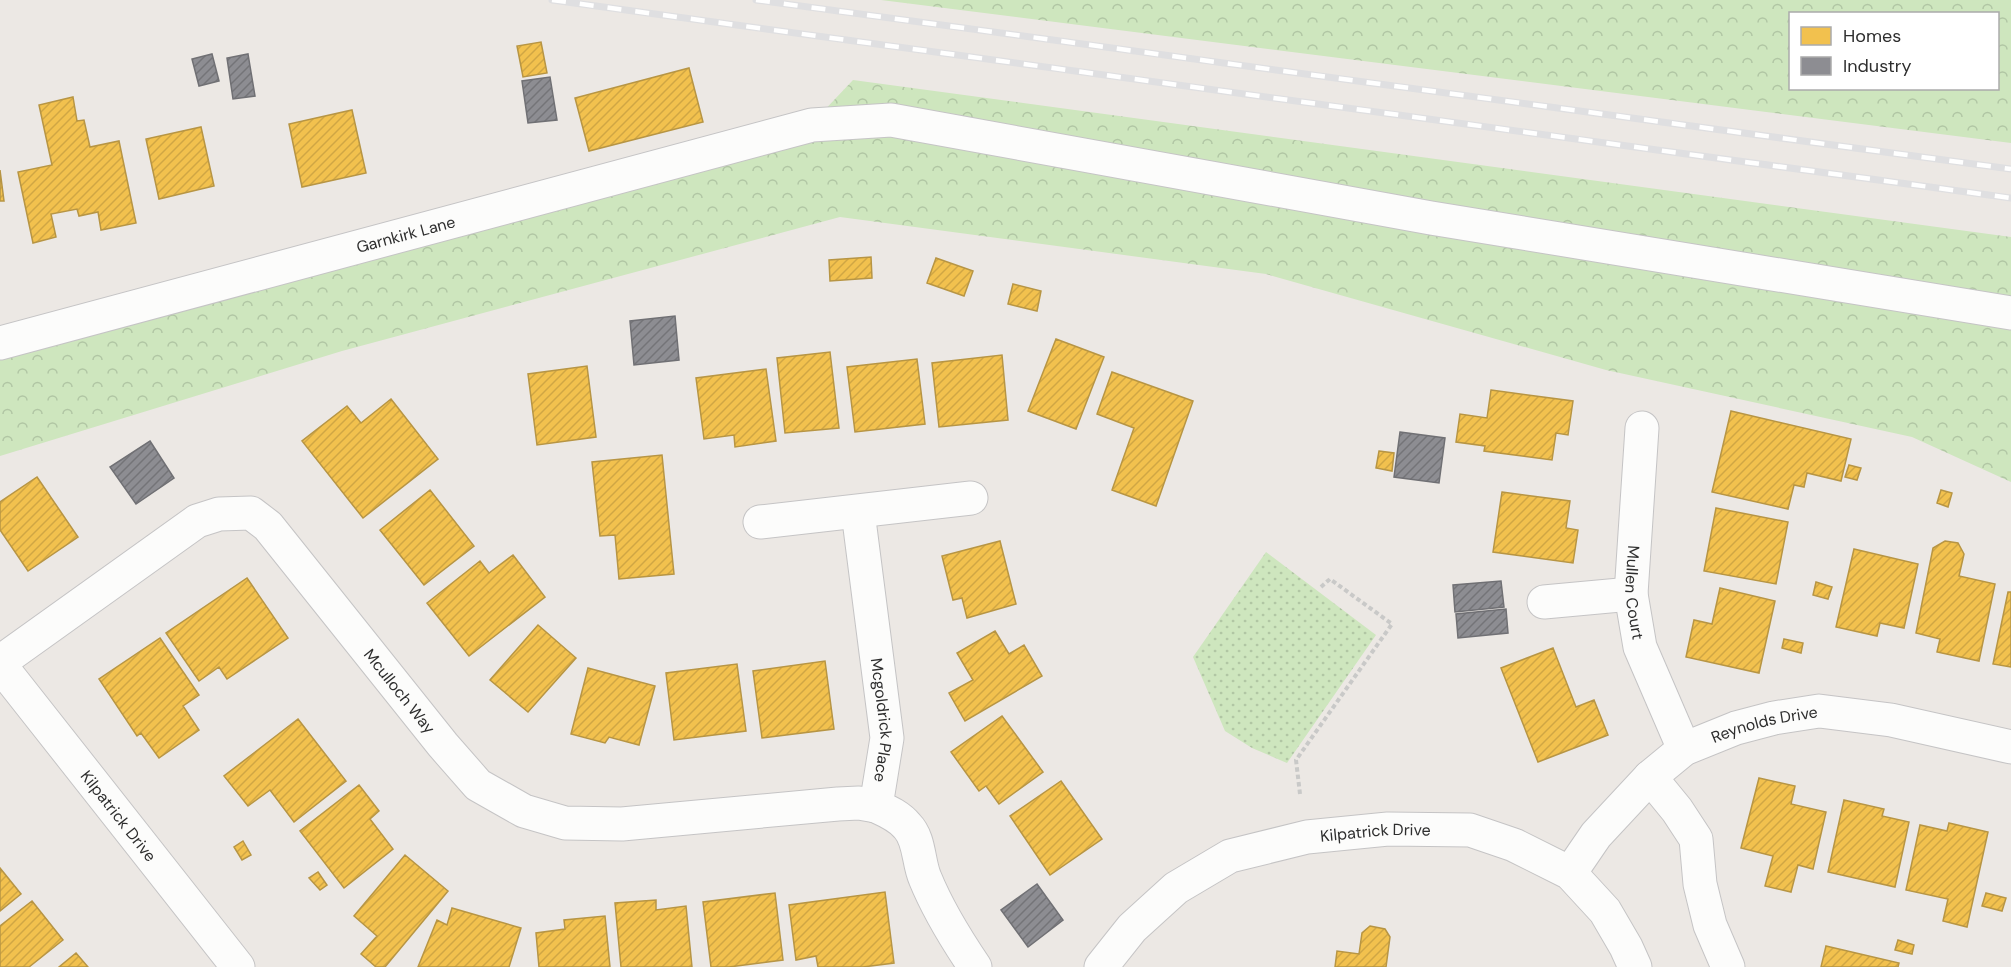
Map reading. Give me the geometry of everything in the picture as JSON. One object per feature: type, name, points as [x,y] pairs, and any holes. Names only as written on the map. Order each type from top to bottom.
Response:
[{"type":"street","name":"Garnkirk Lane","points":[[0,343],[812,125],[891,120],[1431,218],[2011,313]]},
{"type":"street","name":"Mullen Court","points":[[1642,428],[1631,594],[1640,647],[1684,749]]},
{"type":"street","points":[[760,522],[971,498]]},
{"type":"street","name":"Mcgoldrick Place","points":[[858,512],[887,738],[876,806],[893,814],[909,827],[918,848],[924,876],[942,915],[975,967]]},
{"type":"street","name":"Mculloch Way","points":[[0,663],[197,521],[219,514],[251,513],[268,526],[443,745],[478,784],[524,811],[565,823],[622,824],[838,804],[859,803],[876,806]]},
{"type":"street","points":[[1544,602],[1631,594]]},
{"type":"street","name":"Kilpatrick Drive","points":[[0,663],[238,967]]},
{"type":"street","name":"Reynolds Drive","points":[[1570,873],[1596,835],[1650,777],[1684,749],[1736,728],[1764,720],[1819,711],[1891,720],[2011,747]]},
{"type":"street","points":[[1650,777],[1677,810],[1696,839],[1700,884],[1710,925],[1728,967]]},
{"type":"street","name":"Kilpatrick Drive","points":[[1101,967],[1132,928],[1176,888],[1230,856],[1307,837],[1388,828],[1470,830],[1514,845],[1570,873],[1605,910],[1635,967]]},
{"type":"path","points":[[1307,837],[1296,760],[1392,624],[1330,579],[1321,587]]},
{"type":"green space","points":[[881,0],[2011,0],[2011,143]]},
{"type":"green space","points":[[853,80],[2011,237],[2011,482],[1912,437],[1606,370],[1266,274],[840,217],[342,351],[0,456],[0,359],[817,118]]},
{"type":"green space","points":[[1266,552],[1376,635],[1287,763],[1252,748],[1225,731],[1193,657]]},
{"type":"building: Homes","points":[[541,42],[547,73],[523,77],[517,46]]},
{"type":"building: Homes","points":[[689,68],[703,122],[589,151],[575,98]]},
{"type":"building: Homes","points":[[73,97],[77,121],[84,120],[90,147],[119,141],[136,223],[101,230],[98,212],[79,216],[77,209],[51,214],[56,237],[33,243],[18,172],[52,165],[39,105]]},
{"type":"building: Homes","points":[[352,110],[366,173],[302,187],[289,124]]},
{"type":"building: Homes","points":[[201,127],[214,186],[159,199],[146,139]]},
{"type":"building: Homes","points":[[0,170],[4,201],[0,201]]},
{"type":"building: Homes","points":[[871,257],[872,278],[830,281],[829,260]]},
{"type":"building: Homes","points":[[936,258],[973,271],[964,296],[927,283]]},
{"type":"building: Homes","points":[[1013,284],[1041,291],[1037,311],[1008,304]]},
{"type":"building: Homes","points":[[1056,339],[1104,357],[1076,429],[1028,411]]},
{"type":"building: Homes","points":[[830,352],[839,428],[785,433],[777,358]]},
{"type":"building: Homes","points":[[1002,355],[1008,420],[939,427],[932,363]]},
{"type":"building: Homes","points":[[917,359],[925,424],[855,432],[847,367]]},
{"type":"building: Homes","points":[[587,366],[596,437],[537,445],[528,374]]},
{"type":"building: Homes","points":[[766,369],[776,441],[735,447],[734,435],[704,439],[696,378]]},
{"type":"building: Homes","points":[[1112,372],[1193,401],[1156,506],[1112,490],[1134,428],[1097,414]]},
{"type":"building: Homes","points":[[1491,390],[1573,401],[1568,435],[1556,433],[1552,460],[1484,451],[1485,446],[1456,442],[1460,414],[1487,418]]},
{"type":"building: Homes","points":[[391,399],[438,459],[363,518],[302,441],[347,406],[361,423]]},
{"type":"building: Homes","points":[[1731,411],[1851,439],[1841,481],[1807,473],[1804,487],[1794,485],[1788,509],[1712,492]]},
{"type":"building: Homes","points":[[1379,451],[1394,453],[1392,471],[1376,468]]},
{"type":"building: Homes","points":[[662,455],[674,574],[619,579],[615,535],[600,536],[592,462]]},
{"type":"building: Homes","points":[[1849,465],[1861,468],[1857,480],[1845,477]]},
{"type":"building: Homes","points":[[37,477],[78,537],[28,571],[0,530],[0,502]]},
{"type":"building: Homes","points":[[430,490],[474,546],[424,585],[380,530]]},
{"type":"building: Homes","points":[[1941,490],[1952,493],[1948,507],[1937,503]]},
{"type":"building: Homes","points":[[1502,492],[1570,501],[1566,528],[1578,530],[1573,563],[1493,552]]},
{"type":"building: Homes","points":[[1716,508],[1788,522],[1776,584],[1704,571]]},
{"type":"building: Homes","points":[[1000,541],[1016,604],[967,618],[962,598],[953,600],[942,556]]},
{"type":"building: Homes","points":[[1945,541],[1958,543],[1964,554],[1959,576],[1995,584],[1979,661],[1937,652],[1940,639],[1916,633],[1933,548]]},
{"type":"building: Homes","points":[[1854,549],[1918,564],[1904,628],[1880,623],[1877,636],[1836,627]]},
{"type":"building: Homes","points":[[513,555],[545,597],[469,656],[427,603],[480,561],[489,573]]},
{"type":"building: Homes","points":[[247,578],[288,638],[227,679],[219,667],[199,681],[166,633]]},
{"type":"building: Homes","points":[[1816,582],[1832,587],[1828,599],[1813,595]]},
{"type":"building: Homes","points":[[1720,588],[1775,601],[1759,673],[1686,657],[1694,620],[1712,624]]},
{"type":"building: Homes","points":[[2008,592],[2011,592],[2011,667],[1993,664]]},
{"type":"building: Homes","points":[[538,625],[576,658],[528,712],[490,680]]},
{"type":"building: Homes","points":[[995,631],[1009,654],[1024,645],[1042,676],[965,721],[949,693],[973,680],[957,653]]},
{"type":"building: Homes","points":[[160,638],[199,695],[183,706],[199,730],[159,758],[141,733],[137,736],[99,679]]},
{"type":"building: Homes","points":[[1784,639],[1803,643],[1801,653],[1782,648]]},
{"type":"building: Homes","points":[[1553,648],[1576,707],[1594,700],[1608,735],[1538,762],[1501,668]]},
{"type":"building: Homes","points":[[825,661],[834,729],[762,738],[753,671]]},
{"type":"building: Homes","points":[[737,664],[746,731],[674,740],[666,673]]},
{"type":"building: Homes","points":[[588,668],[655,686],[639,745],[609,737],[605,743],[571,734]]},
{"type":"building: Homes","points":[[1002,716],[1043,772],[999,804],[986,786],[979,791],[951,752]]},
{"type":"building: Homes","points":[[298,719],[346,781],[294,822],[270,790],[248,806],[224,776]]},
{"type":"building: Homes","points":[[1759,778],[1795,786],[1791,804],[1826,812],[1813,869],[1798,865],[1791,892],[1765,886],[1773,856],[1741,848]]},
{"type":"building: Homes","points":[[1061,781],[1102,839],[1050,875],[1010,816]]},
{"type":"building: Homes","points":[[359,785],[379,811],[370,819],[393,849],[344,888],[300,831]]},
{"type":"building: Homes","points":[[1844,800],[1884,809],[1882,816],[1909,822],[1895,887],[1828,872]]},
{"type":"building: Homes","points":[[1949,823],[1988,832],[1967,927],[1943,921],[1948,899],[1906,890],[1920,825],[1947,831]]},
{"type":"building: Homes","points":[[243,841],[251,855],[242,860],[234,847]]},
{"type":"building: Homes","points":[[405,855],[448,891],[385,967],[376,967],[361,954],[377,936],[354,916]]},
{"type":"building: Homes","points":[[0,868],[21,894],[0,911]]},
{"type":"building: Homes","points":[[318,872],[327,885],[320,890],[309,878]]},
{"type":"building: Homes","points":[[885,892],[894,963],[863,967],[818,967],[816,956],[796,960],[789,905]]},
{"type":"building: Homes","points":[[775,893],[783,960],[711,967],[703,902]]},
{"type":"building: Homes","points":[[1986,893],[2006,898],[2002,911],[1982,906]]},
{"type":"building: Homes","points":[[656,900],[656,910],[686,906],[692,967],[621,967],[615,903]]},
{"type":"building: Homes","points":[[32,901],[63,940],[29,967],[0,967],[0,926]]},
{"type":"building: Homes","points":[[452,908],[521,928],[509,967],[418,967],[437,920],[447,925]]},
{"type":"building: Homes","points":[[605,916],[610,967],[539,967],[536,933],[565,929],[564,920]]},
{"type":"building: Homes","points":[[1370,926],[1385,929],[1390,937],[1386,967],[1335,967],[1337,951],[1359,954],[1362,933]]},
{"type":"building: Homes","points":[[1898,940],[1914,945],[1912,954],[1895,950]]},
{"type":"building: Homes","points":[[1826,946],[1899,963],[1898,967],[1821,967]]},
{"type":"building: Homes","points":[[76,953],[88,967],[59,967]]},
{"type":"building: Industry","points":[[212,54],[219,81],[199,86],[192,59]]},
{"type":"building: Industry","points":[[248,54],[255,96],[233,99],[227,58]]},
{"type":"building: Industry","points":[[550,77],[557,120],[528,123],[522,81]]},
{"type":"building: Industry","points":[[675,316],[679,360],[634,365],[630,321]]},
{"type":"building: Industry","points":[[1400,432],[1445,438],[1439,483],[1394,477]]},
{"type":"building: Industry","points":[[150,441],[174,478],[136,504],[110,467]]},
{"type":"building: Industry","points":[[1501,581],[1504,607],[1455,612],[1453,585]]},
{"type":"building: Industry","points":[[1506,609],[1508,633],[1458,638],[1456,614]]},
{"type":"building: Industry","points":[[1037,884],[1063,920],[1028,947],[1001,910]]},
{"type":"railway","points":[[552,0],[2011,198]]},
{"type":"railway","points":[[756,0],[2011,169]]}]
